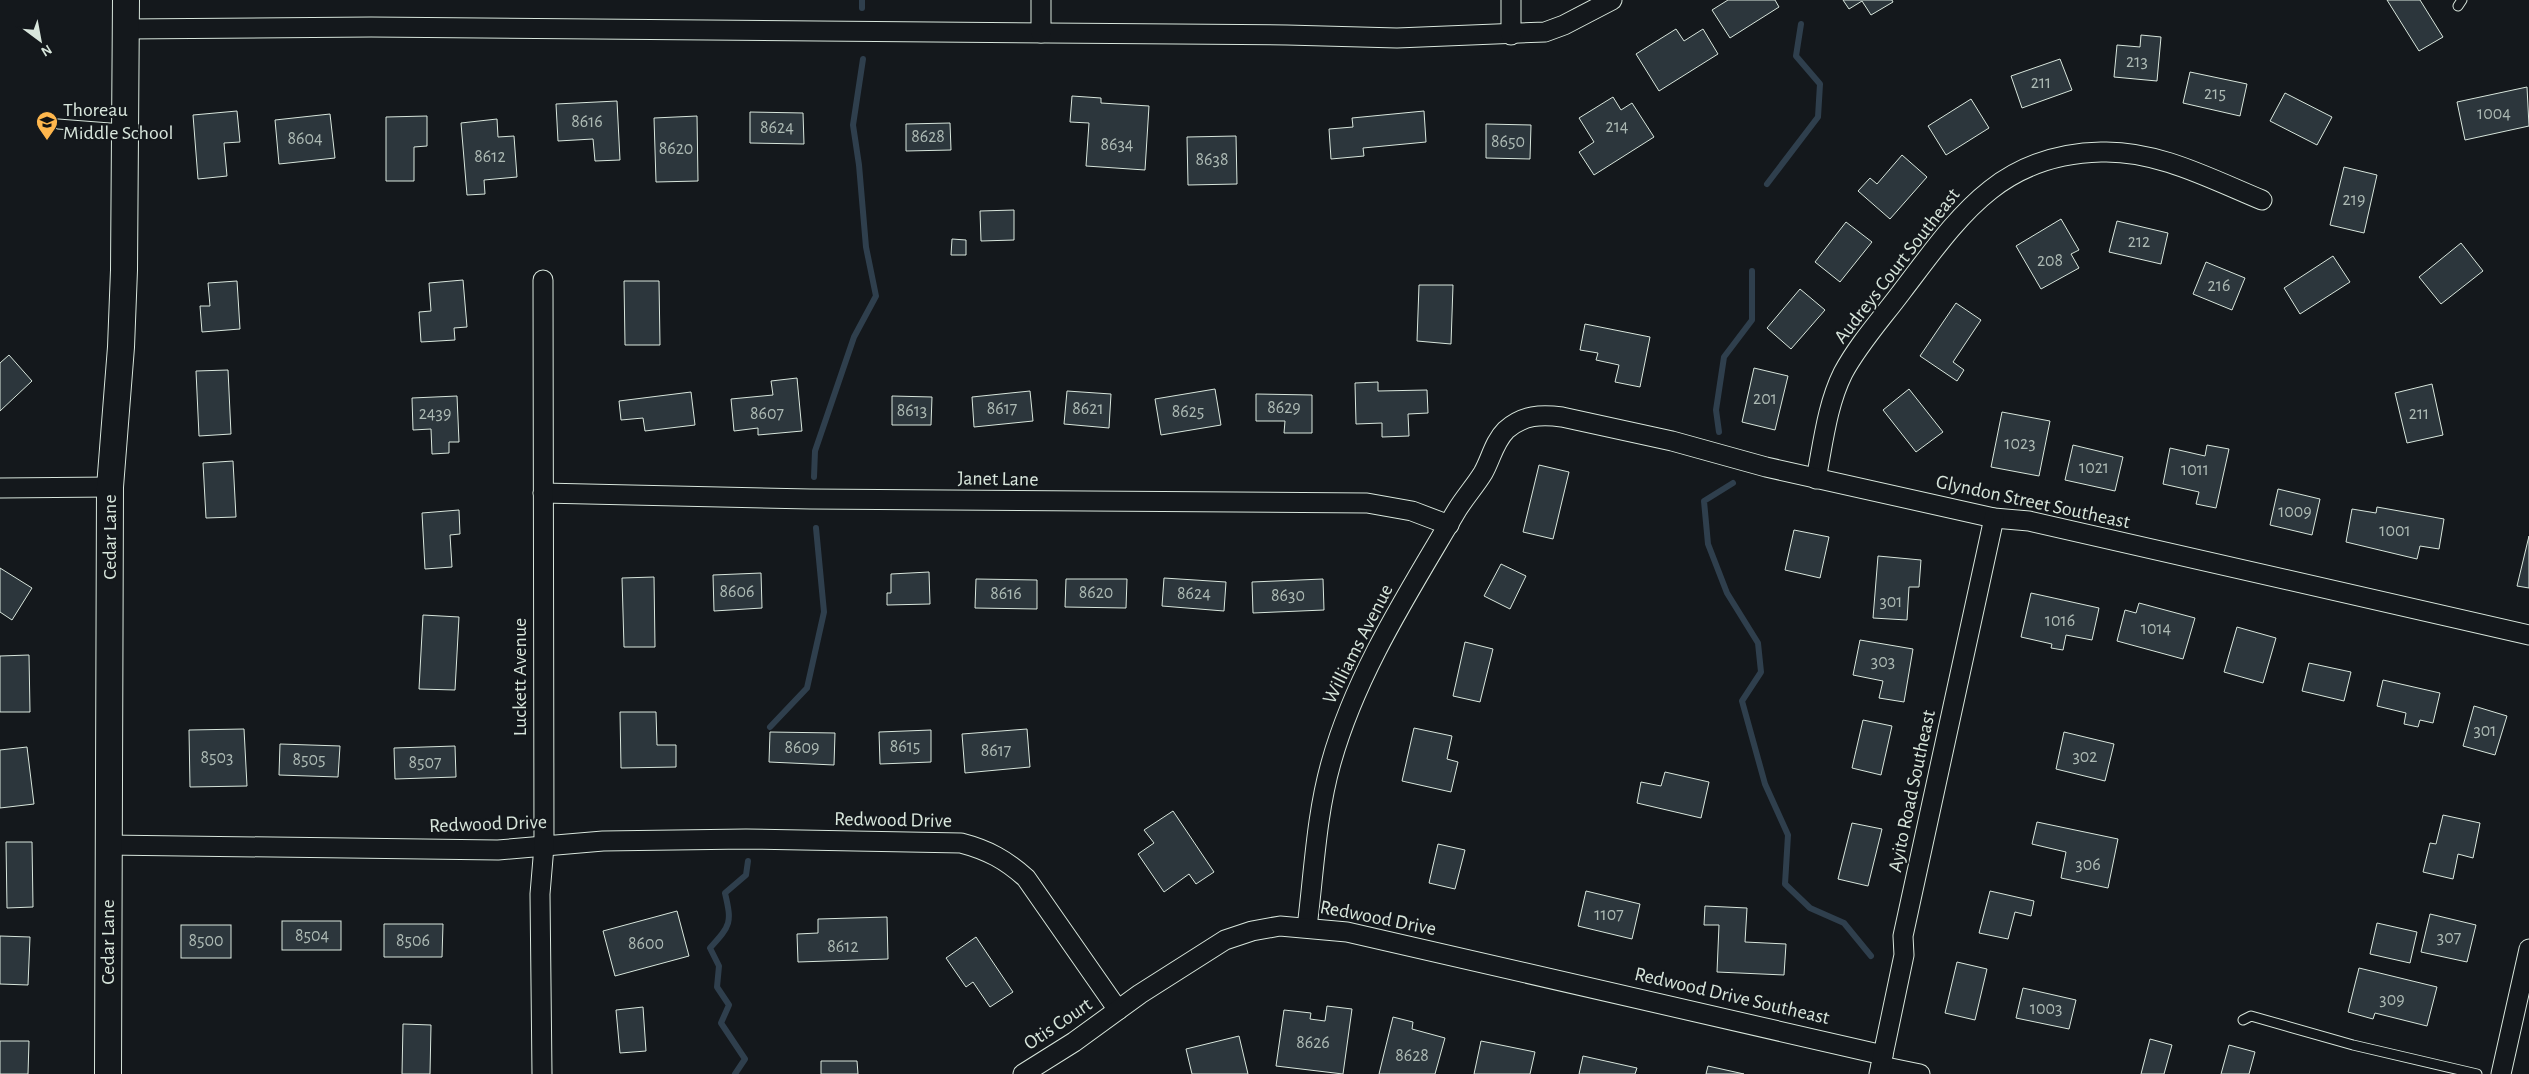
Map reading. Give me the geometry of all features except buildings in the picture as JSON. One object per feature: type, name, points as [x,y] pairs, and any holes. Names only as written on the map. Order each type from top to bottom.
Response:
[{"type":"main road","name":"Cedar Lane","points":[[108,1074],[110,487],[121,347],[126,130],[126,0]]},
{"type":"street","points":[[1041,0],[1041,33]]},
{"type":"street","points":[[1511,0],[1511,35]]},
{"type":"street","points":[[126,29],[371,27],[1287,35],[1396,38],[1511,35],[1544,32],[1564,25],[1612,0]]},
{"type":"street","name":"Audreys Court Southeast","points":[[1816,479],[1832,403],[1843,373],[1864,342],[1969,207],[1990,188],[2018,171],[2062,156],[2100,152],[2136,153],[2185,168],[2262,200]]},
{"type":"street","name":"Luckett Avenue","points":[[542,1074],[540,894],[544,846],[543,280]]},
{"type":"street","name":"Glyndon Street Southeast","points":[[1528,417],[1545,415],[1562,417],[1672,441],[1816,479],[1994,518],[2030,521],[2529,634]]},
{"type":"street","name":"Williams Avenue","points":[[1307,927],[1319,830],[1330,765],[1345,718],[1385,637],[1449,525],[1483,473],[1498,441],[1517,422],[1528,417]]},
{"type":"street","points":[[0,488],[110,487]]},
{"type":"street","name":"Janet Lane","points":[[543,493],[830,499],[1367,503],[1412,512],[1449,525]]},
{"type":"street","name":"Ayito Road Southeast","points":[[1881,1065],[1904,955],[1903,936],[1994,518]]},
{"type":"street","name":"Redwood Drive","points":[[108,845],[498,850],[603,841],[746,839],[961,843],[986,850],[1008,861],[1026,878],[1118,1010],[1200,954],[1225,940],[1252,931],[1280,926],[1347,932],[1570,982]]},
{"type":"street","points":[[2501,1074],[2529,949]]},
{"type":"street","name":"Redwood Drive Southeast","points":[[1570,982],[1920,1074]]},
{"type":"street","name":"Otis Court","points":[[1023,1074],[1118,1010]]},
{"type":"lane","points":[[58,124],[126,130]]},
{"type":"lane","points":[[2243,1020],[2251,1016],[2353,1045],[2477,1074]]},
{"type":"waterway","points":[[862,0],[862,8]]},
{"type":"waterway","points":[[1767,184],[1818,117],[1820,84],[1796,56],[1801,24]]},
{"type":"waterway","points":[[814,477],[815,451],[854,337],[876,296],[866,247],[859,165],[853,125],[863,59]]},
{"type":"waterway","points":[[1719,432],[1716,410],[1724,357],[1752,320],[1752,271]]},
{"type":"waterway","points":[[1733,483],[1704,501],[1708,544],[1727,593],[1758,643],[1761,672],[1742,701],[1765,784],[1788,835],[1785,884],[1810,908],[1844,923],[1871,956]]},
{"type":"waterway","points":[[770,727],[807,688],[824,612],[816,528]]},
{"type":"waterway","points":[[735,1074],[745,1059],[721,1023],[729,1005],[717,987],[719,966],[710,948],[722,934],[728,923],[729,911],[725,893],[746,875],[748,861]]},
{"type":"place","name":"Thoreau Middle School","points":[[47,141]]}]
